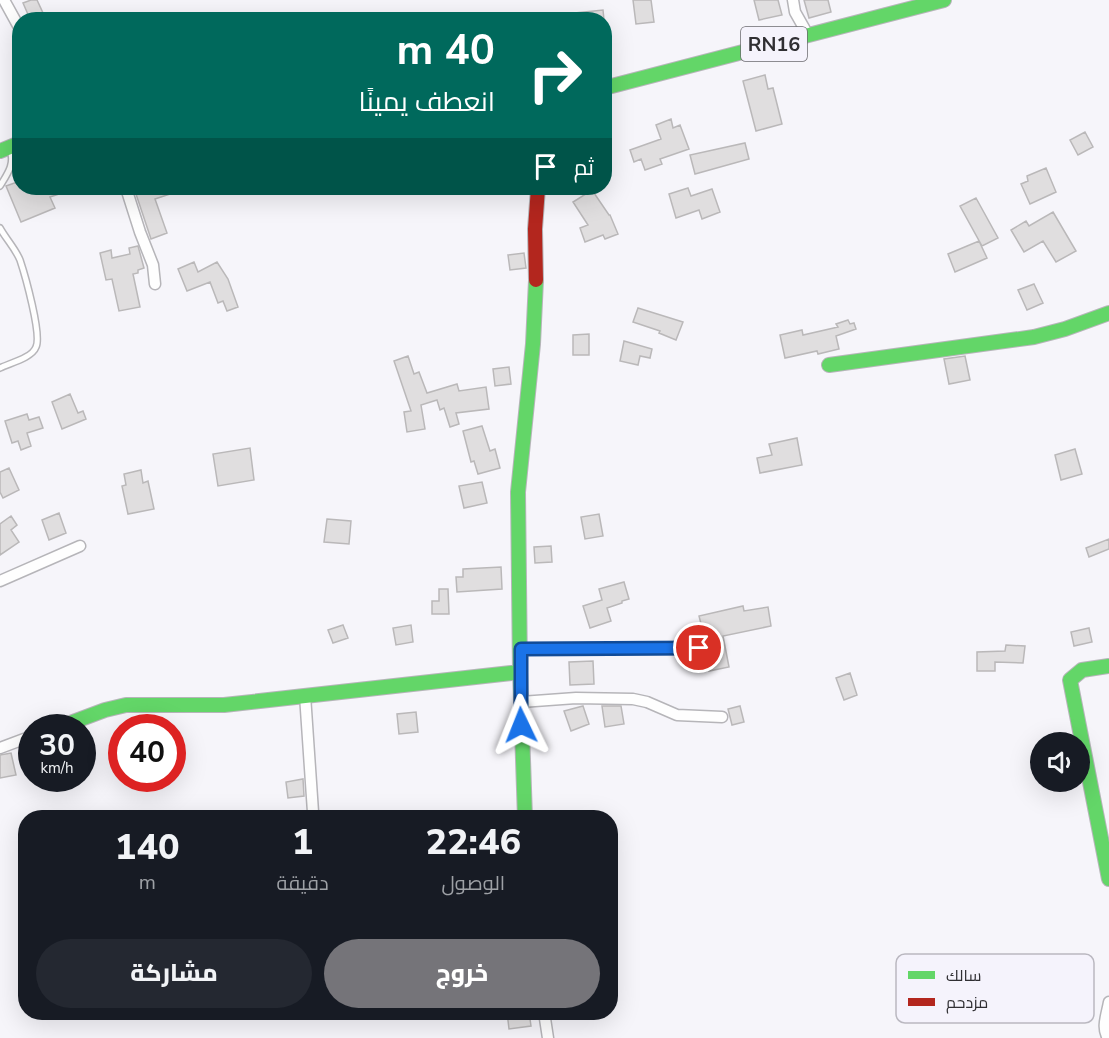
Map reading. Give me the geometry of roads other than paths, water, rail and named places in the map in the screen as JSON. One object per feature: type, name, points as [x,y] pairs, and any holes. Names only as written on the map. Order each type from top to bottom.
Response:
[{"type":"street","points":[[4,0],[12,14]]},
{"type":"street","points":[[793,0],[795,12],[808,35]]},
{"type":"street","name":"RN16","points":[[612,86],[944,0]]},
{"type":"street","points":[[128,195],[153,265],[155,284]]},
{"type":"street","points":[[525,810],[520,672],[518,492],[533,344],[537,195]]},
{"type":"street","points":[[829,365],[1034,337],[1065,329],[1109,313]]},
{"type":"street","points":[[0,581],[80,546]]},
{"type":"street","points":[[521,649],[699,648]]},
{"type":"street","points":[[1109,666],[1084,669],[1076,672],[1070,680],[1090,794],[1109,879]]},
{"type":"street","points":[[94,714],[126,705],[224,705],[520,672]]},
{"type":"street","points":[[305,695],[313,810]]},
{"type":"street","points":[[521,702],[576,698],[633,699],[647,702],[677,715],[722,717]]},
{"type":"street","points":[[0,748],[18,741]]},
{"type":"street","points":[[1107,1038],[1104,1025],[1109,1002]]},
{"type":"street","points":[[545,1020],[548,1038]]},
{"type":"lane","points":[[0,186],[12,162],[10,147]]},
{"type":"lane","points":[[0,228],[20,259],[38,338],[37,347],[32,353],[0,368]]}]
